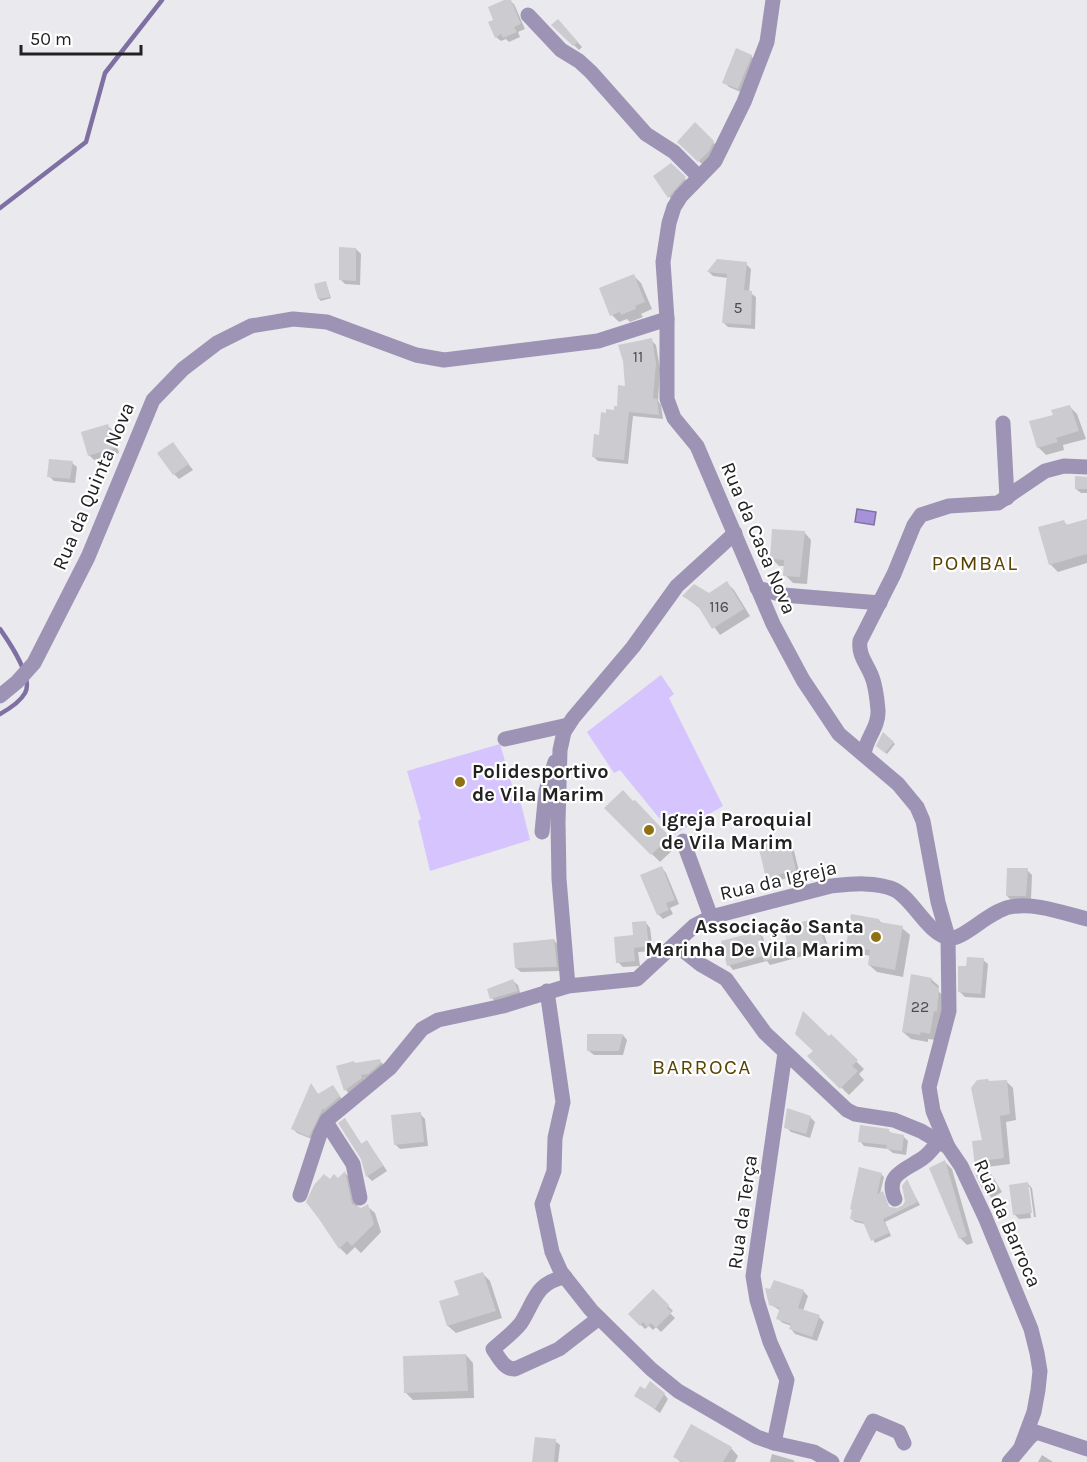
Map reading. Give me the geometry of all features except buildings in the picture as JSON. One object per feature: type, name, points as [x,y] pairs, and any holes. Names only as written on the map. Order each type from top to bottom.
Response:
[{"type":"street","name":"Rua da Casa Nova","points":[[773,0],[766,42],[751,85],[718,154],[681,196],[674,207],[669,223],[663,262],[667,320],[668,404],[674,418],[697,446],[782,641],[818,703],[839,734],[898,784],[921,814],[948,938]]},
{"type":"street","points":[[528,15],[561,50],[591,72],[646,134],[674,152],[699,177]]},
{"type":"street","name":"Rua da Quinta Nova","points":[[0,696],[34,663],[88,557],[153,400],[183,369],[217,343],[251,326],[283,320],[316,320],[338,325],[416,355],[444,360],[598,341],[667,320]]},
{"type":"street","points":[[1003,423],[1008,498]]},
{"type":"street","points":[[864,755],[878,714],[873,681],[860,653],[860,645],[894,574],[914,525],[921,516],[939,508],[993,505],[1008,498],[1045,471],[1064,466],[1087,466]]},
{"type":"street","points":[[542,832],[548,783],[568,725],[643,634],[677,586],[735,534]]},
{"type":"street","points":[[758,588],[783,595],[880,603]]},
{"type":"street","points":[[505,740],[568,725]]},
{"type":"street","points":[[560,750],[559,879],[568,986]]},
{"type":"street","points":[[683,841],[711,917]]},
{"type":"street","name":"Rua da Igreja","points":[[326,1122],[333,1113],[384,1074],[416,1035],[429,1024],[568,986],[637,979],[698,922],[711,917],[831,886],[873,885],[888,887],[898,892],[935,930],[948,938]]},
{"type":"street","points":[[948,938],[960,936],[990,915],[1011,907],[1038,908],[1087,919]]},
{"type":"street","name":"Rua da Barroca","points":[[948,938],[949,1011],[929,1087],[943,1144],[961,1166],[985,1217],[1030,1329],[1037,1353],[1040,1371],[1038,1390],[1034,1412],[1021,1447]]},
{"type":"street","points":[[675,944],[700,964],[726,979],[760,1027],[785,1053],[851,1112],[894,1120],[943,1144],[893,1180],[891,1188],[895,1199]]},
{"type":"street","points":[[547,991],[563,1102],[555,1138],[554,1171],[543,1198],[543,1209],[552,1252],[565,1277],[599,1318],[651,1369],[678,1391],[749,1432],[774,1443],[814,1452],[832,1462]]},
{"type":"street","name":"Rua da Terça","points":[[774,1443],[787,1380],[770,1342],[757,1300],[753,1276],[785,1053]]},
{"type":"street","points":[[300,1195],[326,1122]]},
{"type":"street","points":[[326,1122],[353,1164],[360,1198]]},
{"type":"street","points":[[565,1277],[550,1282],[540,1289],[518,1326],[493,1349],[504,1365],[510,1369],[516,1369],[550,1354],[599,1318]]},
{"type":"street","points":[[851,1462],[873,1421],[898,1431],[904,1443]]},
{"type":"street","points":[[1010,1462],[1036,1432],[1087,1449]]},
{"type":"shaded area","points":[[857,509],[876,512],[874,525],[855,522]]},
{"type":"shaded area","points":[[661,675],[674,694],[669,698],[723,806],[673,835],[620,770],[614,773],[587,732]]},
{"type":"shaded area","points":[[500,744],[514,792],[518,792],[530,840],[430,871],[418,821],[421,819],[407,771]]},
{"type":"waterway","points":[[0,208],[86,142],[105,73],[162,0]]},
{"type":"waterway","points":[[0,629],[19,660],[27,686],[20,699],[0,714]]},
{"type":"place","name":"Polidesportivo de Vila Marim","points":[[460,782]]},
{"type":"place","name":"Igreja Paroquial de Vila Marim","points":[[649,830]]},
{"type":"place","name":"Associação Santa Marinha De Vila Marim","points":[[876,937]]},
{"type":"district","name":"POMBAL","points":[[975,563]]},
{"type":"district","name":"BARROCA","points":[[702,1067]]}]
